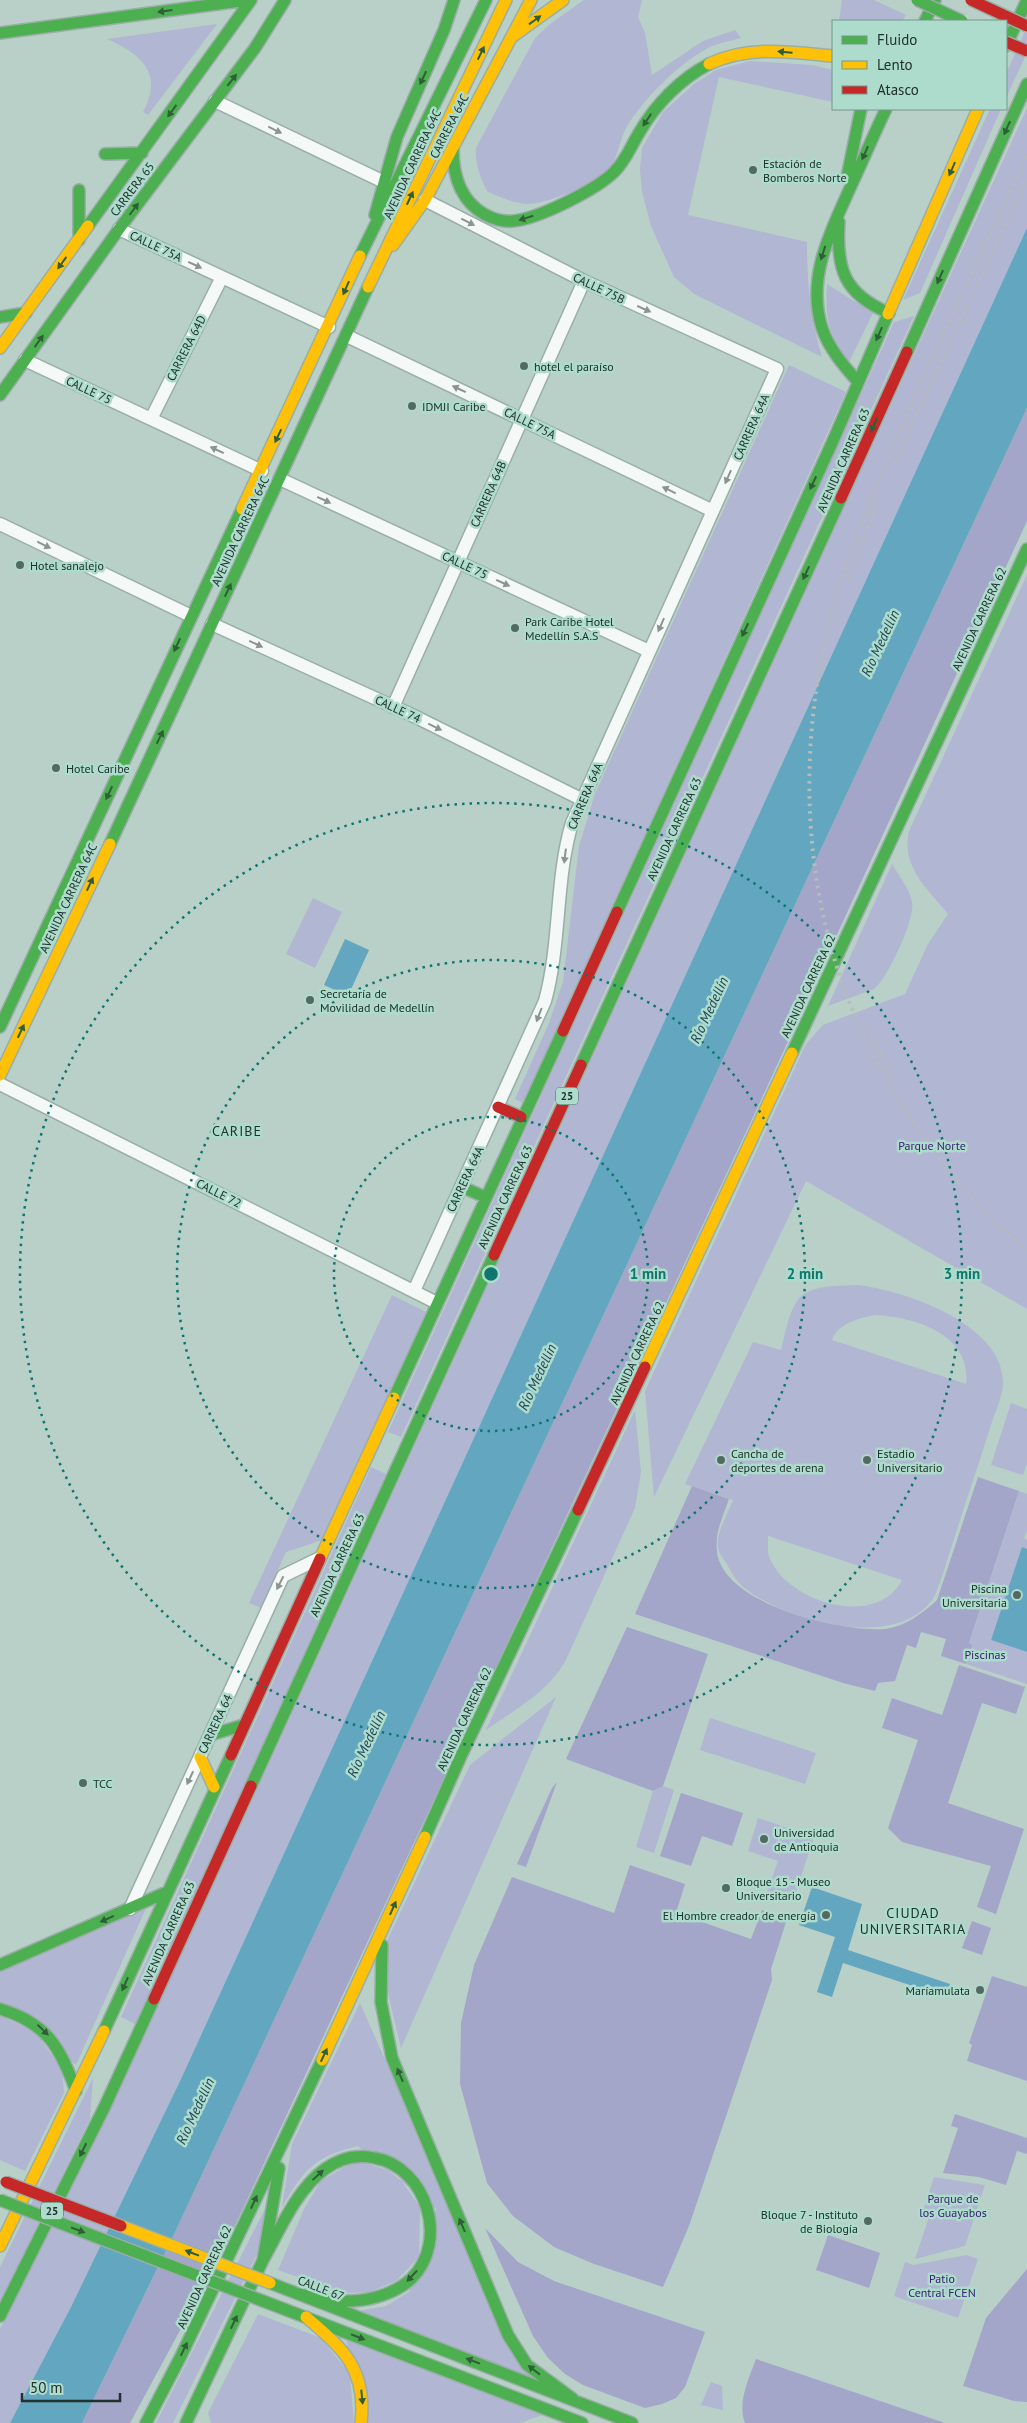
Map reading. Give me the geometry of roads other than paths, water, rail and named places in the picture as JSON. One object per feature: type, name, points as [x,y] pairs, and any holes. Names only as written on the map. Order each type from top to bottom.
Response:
[{"type":"main road","points":[[0,33],[214,3],[249,0]]},
{"type":"main road","name":"CARRERA 65","points":[[0,348],[142,153],[249,0]]},
{"type":"main road","name":"CARRERA 65","points":[[0,395],[119,229],[255,48],[286,0]]},
{"type":"main road","points":[[366,244],[397,138],[444,30],[454,0]]},
{"type":"main road","name":"AVENIDA CARRERA 64C","points":[[0,1027],[191,616],[329,327],[366,244],[486,0]]},
{"type":"main road","name":"AVENIDA CARRERA 64C","points":[[0,1075],[383,259],[410,196],[506,0]]},
{"type":"main road","name":"CARRERA 64C","points":[[383,259],[425,200],[507,41],[531,0]]},
{"type":"main road","points":[[507,41],[563,0]]},
{"type":"main road","points":[[917,0],[960,20]]},
{"type":"main road","points":[[926,20],[935,0]]},
{"type":"main road","points":[[971,0],[1027,26]]},
{"type":"main road","points":[[1007,44],[1027,0]]},
{"type":"main road","points":[[1007,42],[1027,52]]},
{"type":"main road","points":[[452,149],[455,176],[461,192],[468,201],[491,217],[513,221],[578,198],[608,178],[624,162],[652,113],[668,95],[703,67],[720,58],[752,50],[832,56]]},
{"type":"main road","name":"AVENIDA CARRERA 63","points":[[0,2316],[105,2106],[1027,84]]},
{"type":"main road","points":[[860,110],[841,207],[838,256],[848,286],[863,301],[888,313],[929,302]]},
{"type":"main road","points":[[858,382],[830,345],[822,328],[816,296],[820,263],[841,207],[886,110]]},
{"type":"main road","name":"AVENIDA CARRERA 63","points":[[0,2246],[101,2038],[214,1787],[858,382],[978,110]]},
{"type":"main road","points":[[105,154],[142,153]]},
{"type":"main road","points":[[79,190],[79,240]]},
{"type":"main road","points":[[0,317],[26,313]]},
{"type":"main road","name":"AVENIDA CARRERA 62","points":[[146,2423],[181,2356],[384,1930],[461,1756],[641,1376],[1027,549]]},
{"type":"main road","points":[[498,1107],[522,1117]]},
{"type":"main road","points":[[462,1187],[485,1197]]},
{"type":"main road","points":[[210,1735],[244,1724]]},
{"type":"main road","points":[[200,1756],[214,1787]]},
{"type":"main road","points":[[0,1966],[167,1892]]},
{"type":"main road","points":[[384,1930],[380,1965],[380,2005],[392,2058],[508,2335],[527,2365],[573,2399]]},
{"type":"main road","points":[[0,2009],[18,2013],[39,2025],[56,2042],[76,2091]]},
{"type":"main road","points":[[101,2038],[102,2058]]},
{"type":"main road","points":[[103,2077],[105,2106]]},
{"type":"main road","name":"AVENIDA CARRERA 62","points":[[186,2423],[199,2399],[263,2260],[284,2141]]},
{"type":"main road","points":[[263,2260],[311,2182],[322,2171],[338,2160],[356,2155],[376,2156],[392,2162],[408,2173],[421,2188],[429,2206],[431,2226],[429,2244],[423,2263],[412,2278],[395,2289],[360,2300],[339,2301],[299,2294]]},
{"type":"main road","name":"CALLE 67","points":[[3,2181],[632,2423]]},
{"type":"main road","points":[[0,2200],[582,2423]]},
{"type":"main road","points":[[306,2317],[336,2342],[355,2367],[363,2397],[361,2423]]},
{"type":"main road","points":[[199,2399],[202,2420]]},
{"type":"main road","points":[[543,2423],[564,2416]]},
{"type":"street","points":[[216,101],[384,182]]},
{"type":"street","name":"CALLE 75B","points":[[425,200],[584,282],[777,369]]},
{"type":"street","name":"CALLE 75A","points":[[119,229],[329,327]]},
{"type":"street","name":"CARRERA 64D","points":[[151,419],[222,277]]},
{"type":"street","name":"CARRERA 64B","points":[[393,706],[584,282]]},
{"type":"street","name":"CALLE 75A","points":[[347,336],[713,511]]},
{"type":"street","name":"CALLE 75","points":[[25,360],[262,470]]},
{"type":"street","name":"CARRERA 64A","points":[[414,1291],[545,1001],[554,964],[566,850],[572,823],[777,369]]},
{"type":"street","name":"CALLE 75","points":[[280,479],[649,651]]},
{"type":"street","points":[[0,524],[191,616]]},
{"type":"street","name":"CALLE 74","points":[[212,624],[393,706],[583,800]]},
{"type":"street","name":"CALLE 72","points":[[0,1084],[437,1303]]},
{"type":"street","name":"CARRERA 64","points":[[130,1909],[283,1576],[320,1558]]},
{"type":"water","name":"Río Medellín","points":[[1027,228],[1027,408],[176,2230],[82,2423],[10,2423],[71,2307],[181,2079]]},
{"type":"water","points":[[345,939],[369,950],[348,996],[324,985]]},
{"type":"water","name":"Piscina Universitaria","points":[[1022,1547],[1027,1549],[1027,1652],[991,1640]]},
{"type":"water","points":[[812,1887],[862,1904],[848,1950],[950,1984],[946,1997],[843,1963],[832,1997],[817,1992],[835,1937],[799,1925]]},
{"type":"railway","points":[[1027,156],[909,410],[846,564],[820,665],[812,727],[809,788],[813,850],[822,911],[838,970],[860,1028],[889,1083],[933,1151],[986,1213],[1027,1249]]},
{"type":"railway","points":[[894,464],[1027,179]]},
{"type":"railway","points":[[849,578],[879,499]]},
{"type":"railway","points":[[867,1027],[894,1078]]},
{"type":"place","name":"Estación de Bomberos Norte","points":[[753,170]]},
{"type":"place","name":"hotel el paraíso","points":[[524,366]]},
{"type":"place","name":"IDMJI Caribe","points":[[412,406]]},
{"type":"place","name":"Hotel sanalejo","points":[[20,565]]},
{"type":"place","name":"Park Caribe Hotel Medellín S.A.S","points":[[515,628]]},
{"type":"place","name":"Hotel Caribe","points":[[56,768]]},
{"type":"place","name":"Secretaría de Movilidad de Medellín","points":[[310,1000]]},
{"type":"place","name":"Cancha de deportes de arena","points":[[721,1460]]},
{"type":"place","name":"Estadio Universitario","points":[[867,1460]]},
{"type":"place","name":"Piscina Universitaria","points":[[1017,1595]]},
{"type":"place","name":"TCC","points":[[83,1783]]},
{"type":"place","name":"Universidad de Antioquia","points":[[764,1839]]},
{"type":"place","name":"Bloque 15 - Museo Universitario","points":[[726,1888]]},
{"type":"place","name":"El Hombre creador de energía","points":[[826,1915]]},
{"type":"place","name":"Maríamulata","points":[[980,1990]]},
{"type":"place","name":"Bloque 7 - Instituto de Biología","points":[[868,2221]]},
{"type":"district","name":"CARIBE","points":[[237,1131]]},
{"type":"district","name":"CIUDAD UNIVERSITARIA","points":[[913,1922]]},
{"type":"park label","name":"Parque Norte","points":[[932,1145]]},
{"type":"park label","name":"Piscinas","points":[[985,1654]]},
{"type":"park label","name":"Parque de los Guayabos","points":[[953,2205]]},
{"type":"park label","name":"Patio Central FCEN","points":[[942,2285]]}]
